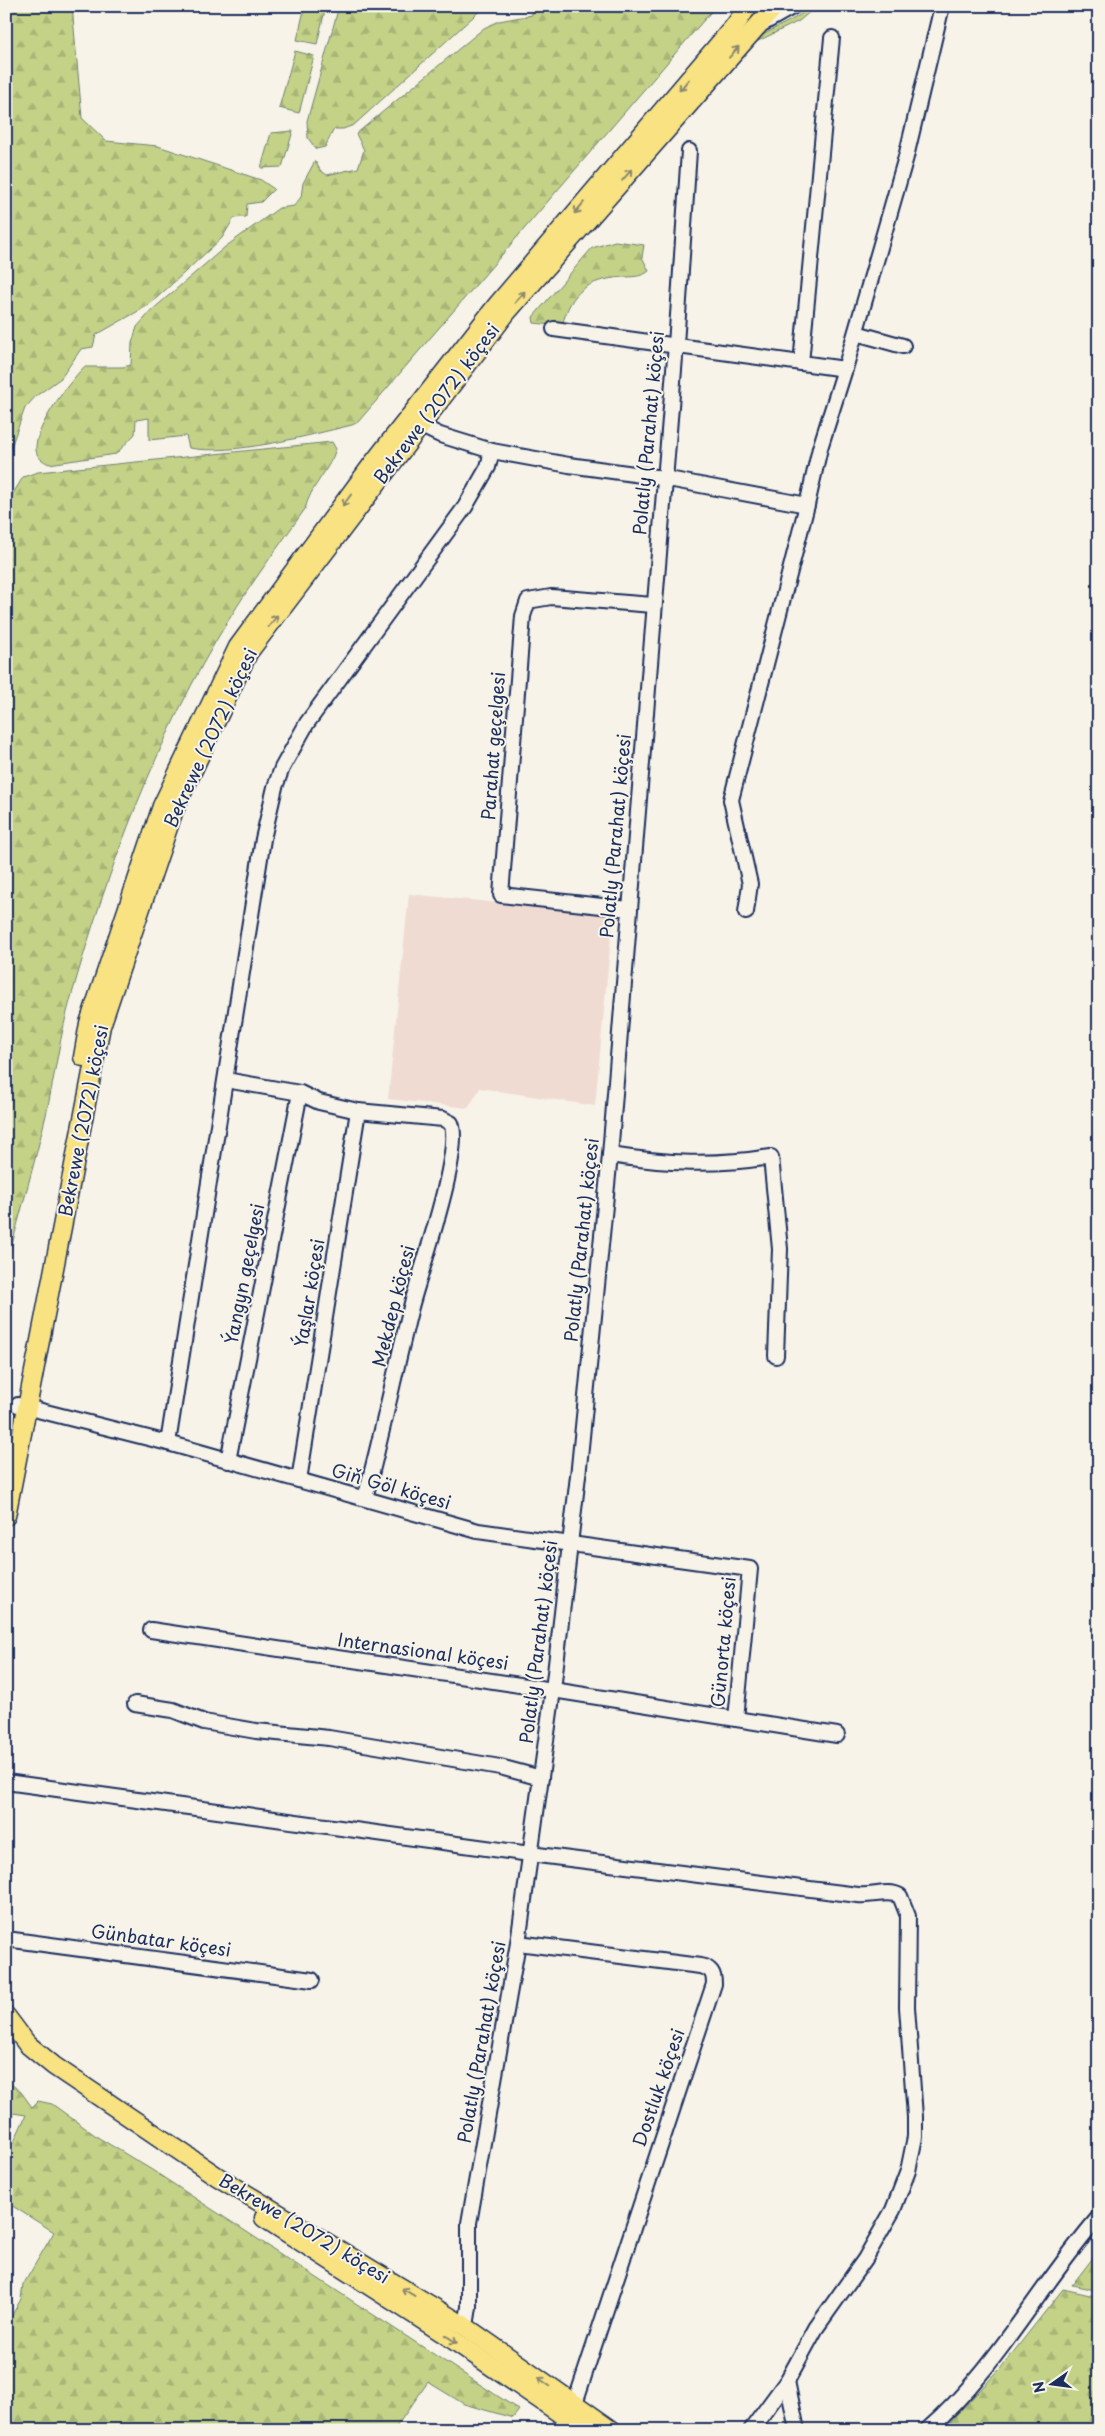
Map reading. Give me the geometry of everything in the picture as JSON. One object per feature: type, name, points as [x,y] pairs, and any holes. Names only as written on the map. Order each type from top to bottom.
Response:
[{"type":"main road","name":"Bekrewe (2072) köçesi","points":[[414,422],[497,304],[736,24],[748,6]]},
{"type":"main road","name":"Bekrewe (2072) köçesi","points":[[6,1516],[89,1023],[162,806],[238,647],[414,422],[506,312],[775,6]]},
{"type":"main road","name":"Bekrewe (2072) köçesi","points":[[6,1461],[24,1406]]},
{"type":"main road","name":"Bekrewe (2072) köçesi","points":[[6,2016],[27,2044],[54,2066],[218,2177],[463,2324],[612,2430]]},
{"type":"main road","name":"Bekrewe (2072) köçesi","points":[[6,2037],[20,2053],[47,2074],[214,2186],[449,2337],[584,2430]]},
{"type":"street","points":[[754,29],[794,6]]},
{"type":"street","points":[[746,912],[750,884],[731,800],[807,506],[820,448],[856,333],[906,157],[942,6]]},
{"type":"street","points":[[801,362],[832,38]]},
{"type":"street","name":"Polatly (Parahat) köçesi","points":[[463,2324],[469,2307],[469,2223],[518,1943],[553,1690],[570,1545],[610,1155],[676,345],[689,151]]},
{"type":"street","points":[[554,330],[845,369]]},
{"type":"street","points":[[856,333],[903,346]]},
{"type":"street","points":[[414,422],[440,435],[492,450],[569,465],[664,478],[807,506]]},
{"type":"street","points":[[168,1443],[263,839],[275,787],[282,768],[307,723],[465,506],[488,467],[492,450]]},
{"type":"street","name":"Parahat geçelgesi","points":[[629,909],[501,895],[523,616],[528,601],[551,596],[654,605]]},
{"type":"street","points":[[226,1080],[300,1093],[319,1102],[358,1111]]},
{"type":"street","name":"Ýangyn geçelgesi","points":[[228,1461],[300,1093]]},
{"type":"street","name":"Mekdep köçesi","points":[[358,1111],[443,1119],[451,1123],[454,1136],[449,1168],[364,1498]]},
{"type":"street","name":"Ýaşlar köçesi","points":[[299,1480],[358,1111]]},
{"type":"street","points":[[610,1155],[684,1164],[741,1163],[771,1157],[780,1249],[776,1356]]},
{"type":"street","name":"Giň Göl köçesi","points":[[24,1406],[168,1443],[478,1530],[570,1545],[750,1569]]},
{"type":"street","name":"Günorta köçesi","points":[[736,1719],[750,1569]]},
{"type":"street","name":"Internasional köçesi","points":[[151,1630],[553,1690],[837,1736]]},
{"type":"street","points":[[135,1704],[173,1710],[212,1724],[256,1731],[329,1738],[500,1767],[541,1778]]},
{"type":"street","points":[[6,1782],[530,1854],[858,1895],[874,1896],[890,1892],[900,1896],[904,1901],[908,1916],[907,2007],[915,2117],[915,2137],[908,2170],[893,2210],[865,2258],[816,2328],[787,2381],[751,2430]]},
{"type":"street","name":"Günbatar köçesi","points":[[6,1939],[312,1980]]},
{"type":"street","name":"Dostluk köçesi","points":[[518,1943],[707,1967],[713,1972],[714,1977],[714,1984],[575,2403]]},
{"type":"street","points":[[927,2430],[957,2401],[984,2369],[1099,2217]]},
{"type":"street","points":[[787,2381],[797,2430]]},
{"type":"shaded area","points":[[409,894],[613,914],[595,1106],[480,1088],[468,1108],[388,1099]]},
{"type":"green space","points":[[6,6],[72,6],[82,118],[106,141],[158,146],[261,180],[274,189],[261,202],[247,204],[246,217],[234,218],[222,238],[149,305],[96,335],[93,347],[81,349],[61,378],[36,396],[25,408],[6,461]]},
{"type":"green space","points":[[305,6],[326,6],[317,44],[297,40]]},
{"type":"green space","points":[[339,6],[485,6],[354,125],[343,129],[334,129],[325,147],[316,149],[308,138],[307,121]]},
{"type":"green space","points":[[531,6],[716,6],[358,422],[270,444],[207,450],[189,448],[186,436],[149,440],[149,418],[136,420],[135,434],[116,454],[49,464],[39,457],[36,450],[37,441],[46,418],[70,383],[84,367],[123,367],[131,365],[132,343],[137,327],[152,310],[225,247],[279,208],[294,206],[301,197],[303,183],[315,161],[320,170],[327,175],[358,168],[364,150],[356,134],[484,28],[499,21],[532,15]]},
{"type":"green space","points":[[811,6],[817,6],[799,21],[752,44],[766,33],[797,17]]},
{"type":"green space","points":[[295,51],[314,56],[299,113],[279,108]]},
{"type":"green space","points":[[293,131],[282,167],[261,168],[271,133]]},
{"type":"green space","points":[[615,241],[644,245],[642,257],[649,271],[636,276],[600,281],[582,290],[570,304],[562,326],[534,323],[533,317],[592,248]]},
{"type":"green space","points":[[332,442],[336,449],[333,457],[311,493],[305,509],[246,593],[203,663],[158,754],[138,802],[102,899],[72,994],[46,1115],[6,1267],[6,512],[11,497],[23,477],[38,472]]},
{"type":"green space","points":[[6,2080],[21,2092],[32,2107],[38,2101],[52,2104],[99,2138],[152,2170],[519,2410],[513,2418],[464,2404],[428,2382],[394,2430],[12,2430],[6,2427],[6,2326],[21,2299],[23,2285],[54,2232],[6,2202],[6,2159],[26,2115],[13,2113],[6,2134]]},
{"type":"green space","points":[[1099,2250],[1099,2291],[1072,2285]]},
{"type":"green space","points":[[1063,2289],[1099,2297],[1099,2430],[942,2430],[1000,2369]]}]
